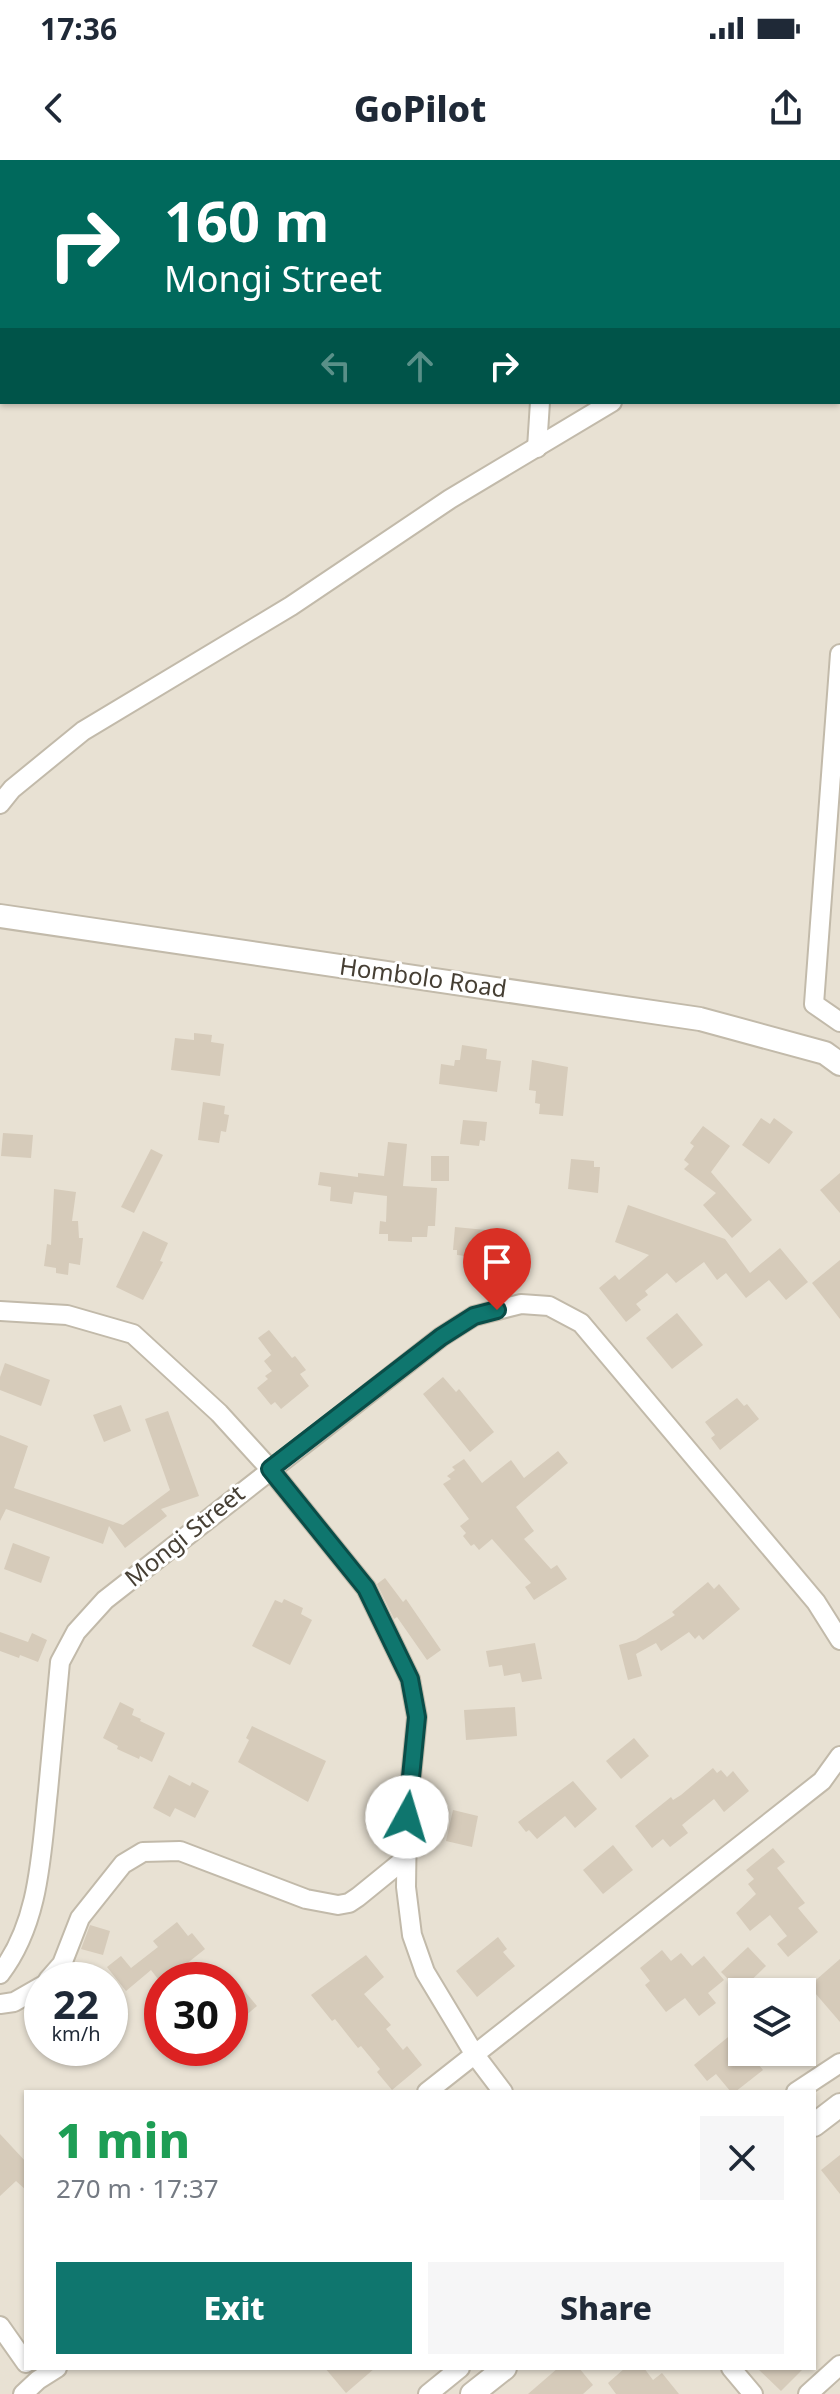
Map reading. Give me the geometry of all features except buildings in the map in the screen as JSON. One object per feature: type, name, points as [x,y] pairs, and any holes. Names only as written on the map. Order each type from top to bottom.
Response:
[{"type":"street","points":[[537,448],[540,404]]},
{"type":"street","points":[[0,804],[12,789],[83,731],[291,606],[450,499],[609,404]]},
{"type":"street","points":[[840,654],[814,1004],[840,1022]]},
{"type":"street","points":[[822,878],[840,865]]},
{"type":"street","name":"Hombolo Road","points":[[0,916],[700,1019],[835,1054]]},
{"type":"street","name":"Mongi Street","points":[[0,1974],[14,1956],[29,1919],[40,1868],[60,1662],[76,1632],[105,1600],[441,1337],[474,1316],[521,1304],[549,1306],[581,1323],[816,1602],[840,1640]]},
{"type":"street","points":[[0,1311],[67,1315],[133,1334],[219,1413],[270,1469],[366,1588],[410,1679],[417,1717],[406,1858],[412,1935],[425,1972],[475,2055],[501,2090]]},
{"type":"street","points":[[430,2090],[822,1781],[840,1756]]},
{"type":"street","points":[[63,1962],[80,1918],[123,1864],[143,1852],[180,1851],[306,1899],[338,1905],[358,1897],[406,1858]]},
{"type":"street","points":[[0,2004],[24,1996]]},
{"type":"street","points":[[799,2090],[840,2063]]},
{"type":"street","points":[[816,2123],[840,2105]]},
{"type":"street","points":[[0,2326],[24,2360]]},
{"type":"street","points":[[808,2394],[840,2365]]},
{"type":"street","points":[[428,2394],[458,2370]]},
{"type":"street","points":[[472,2394],[502,2370]]},
{"type":"street","points":[[733,2370],[753,2394]]},
{"type":"street","points":[[23,2394],[34,2374]]},
{"type":"shaded area","points":[[0,404],[840,404],[840,2394],[0,2394]]},
{"type":"route","points":[[407,1817],[417,1717],[410,1679],[366,1588],[270,1469],[441,1337],[474,1316],[497,1310]]}]
